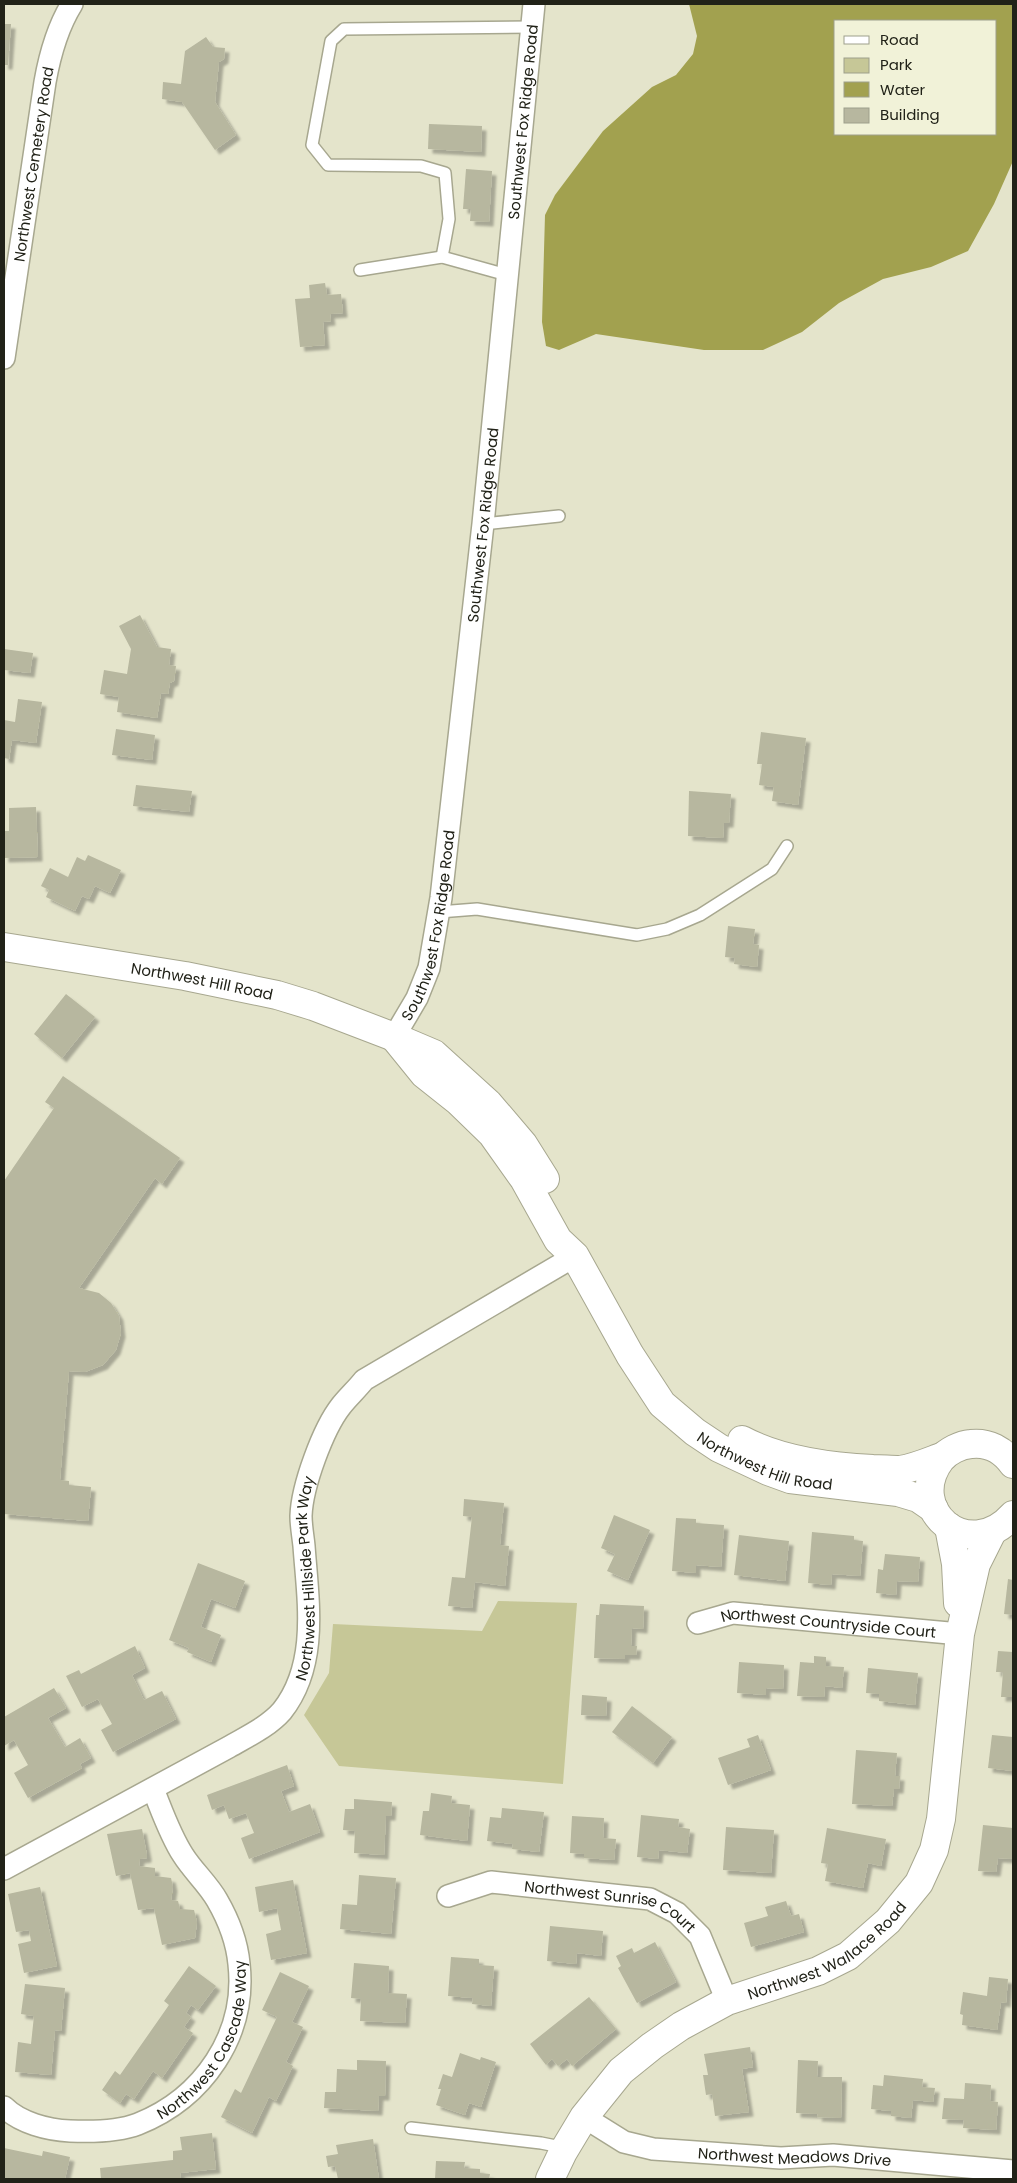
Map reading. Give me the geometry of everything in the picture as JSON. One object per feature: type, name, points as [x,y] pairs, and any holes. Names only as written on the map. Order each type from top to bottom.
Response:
[{"type":"main road","name":"Northwest Hill Road","points":[[4,947],[186,976],[277,995],[313,1006],[394,1037],[424,1074],[458,1100],[492,1134],[524,1179],[558,1240],[575,1256],[630,1355],[662,1404],[695,1432],[742,1460],[790,1479],[898,1492],[918,1498],[962,1534],[978,1535],[992,1532]]},
{"type":"main road","name":"Northwest Hill Road","points":[[630,1355],[671,1389],[730,1433],[752,1446],[792,1458],[845,1467],[900,1470],[921,1465],[944,1456],[956,1448],[969,1444],[983,1444],[996,1448],[1008,1457],[1013,1464]]},
{"type":"main road","name":"Northwest Wallace Road","points":[[944,1456],[935,1467],[930,1481],[930,1495],[941,1518],[956,1564],[960,1634]]},
{"type":"main road","points":[[992,1532],[1004,1525],[1013,1515]]},
{"type":"main road","name":"Northwest Wallace Road","points":[[550,2179],[584,2117],[621,2071],[652,2046],[681,2026],[726,2001],[818,1971],[848,1956],[888,1921],[919,1883],[934,1850],[941,1819],[960,1634],[976,1564],[992,1532]]},
{"type":"street","name":"Northwest Cemetery Road","points":[[4,358],[51,48],[62,19],[72,4]]},
{"type":"street","name":"Southwest Fox Ridge Road","points":[[394,1037],[417,998],[429,968],[439,912],[483,524],[534,4]]},
{"type":"street","name":"Northwest Hillside Park Way","points":[[4,1869],[261,1729],[281,1711],[299,1681],[308,1651],[309,1610],[301,1515],[309,1477],[321,1443],[340,1407],[364,1380],[575,1256]]},
{"type":"street","name":"Northwest Countryside Court","points":[[698,1623],[733,1614],[960,1634]]},
{"type":"street","name":"Northwest Cascade Way","points":[[4,2107],[9,2113],[35,2124],[58,2130],[116,2130],[137,2124],[165,2110],[189,2094],[206,2076],[222,2052],[234,2026],[241,1994],[239,1963],[234,1937],[217,1900],[182,1854],[153,1789]]},
{"type":"street","name":"Northwest Sunrise Court","points":[[448,1896],[491,1882],[650,1899],[677,1914],[700,1936],[726,2001]]},
{"type":"street","name":"Northwest Meadows Drive","points":[[584,2117],[624,2142],[653,2148],[781,2158],[833,2155],[1013,2172]]},
{"type":"lane","points":[[442,257],[449,220],[445,172],[421,166],[328,165],[312,145],[330,41],[344,29],[532,27]]},
{"type":"lane","points":[[360,270],[442,257],[508,275]]},
{"type":"lane","points":[[483,524],[559,516]]},
{"type":"lane","points":[[439,912],[477,909],[637,935],[667,929],[700,915],[772,868],[787,846]]},
{"type":"lane","points":[[411,2128],[541,2143],[566,2148]]},
{"type":"green space","points":[[498,1601],[577,1603],[563,1784],[339,1766],[304,1715],[329,1673],[333,1624],[482,1631]]},
{"type":"water","points":[[689,4],[1013,4],[1013,161],[994,204],[968,251],[931,267],[883,279],[839,303],[802,332],[763,350],[704,350],[596,334],[559,350],[546,346],[542,322],[545,215],[555,195],[603,131],[652,87],[676,75],[693,54],[697,36]]},
{"type":"building","points":[[4,24],[11,24],[8,65],[4,65]]},
{"type":"building","points":[[206,37],[213,47],[225,48],[224,59],[219,62],[215,102],[236,135],[215,150],[182,102],[162,99],[163,82],[181,84],[185,51]]},
{"type":"building","points":[[429,124],[482,126],[481,152],[428,149]]},
{"type":"building","points":[[466,169],[492,171],[489,222],[470,221],[471,209],[463,209]]},
{"type":"building","points":[[325,283],[327,295],[341,294],[343,313],[330,314],[331,321],[323,322],[325,345],[300,347],[295,299],[310,298],[309,285]]},
{"type":"building","points":[[140,615],[157,647],[171,649],[169,665],[176,666],[174,681],[170,683],[168,694],[161,693],[157,718],[117,712],[119,697],[100,694],[104,670],[127,674],[131,649],[119,626]]},
{"type":"building","points":[[4,649],[33,653],[30,673],[4,670]]},
{"type":"building","points":[[18,699],[42,702],[36,743],[12,740],[9,759],[4,758],[4,720],[15,722]]},
{"type":"building","points":[[116,729],[155,735],[152,760],[112,755]]},
{"type":"building","points":[[761,732],[806,738],[798,805],[772,801],[774,787],[759,785],[762,764],[757,764]]},
{"type":"building","points":[[136,785],[192,791],[189,812],[133,806]]},
{"type":"building","points":[[689,791],[731,794],[729,823],[724,823],[723,838],[688,836]]},
{"type":"building","points":[[36,807],[38,857],[4,858],[4,831],[9,831],[9,808]]},
{"type":"building","points":[[88,855],[121,870],[110,893],[95,886],[89,899],[82,896],[75,911],[46,897],[49,890],[41,886],[50,868],[68,877],[77,857],[85,861]]},
{"type":"building","points":[[728,926],[755,929],[753,944],[759,945],[757,967],[734,964],[735,958],[725,957]]},
{"type":"building","points":[[66,994],[95,1017],[62,1058],[34,1034]]},
{"type":"building","points":[[63,1076],[180,1158],[162,1184],[155,1178],[79,1288],[99,1293],[111,1303],[119,1316],[121,1333],[116,1350],[103,1365],[85,1372],[69,1371],[60,1480],[69,1481],[69,1485],[91,1487],[88,1521],[4,1514],[4,1181],[54,1108],[45,1102]]},
{"type":"building","points":[[464,1499],[504,1503],[500,1545],[509,1546],[505,1586],[475,1582],[472,1608],[448,1606],[452,1577],[465,1578],[472,1517],[463,1516]]},
{"type":"building","points":[[614,1515],[650,1530],[628,1580],[607,1571],[615,1554],[601,1548]]},
{"type":"building","points":[[676,1518],[696,1519],[696,1523],[724,1525],[721,1567],[696,1565],[696,1573],[672,1571]]},
{"type":"building","points":[[812,1532],[854,1536],[854,1540],[863,1541],[860,1576],[832,1574],[831,1585],[808,1583]]},
{"type":"building","points":[[739,1535],[789,1541],[785,1581],[734,1575]]},
{"type":"building","points":[[885,1554],[920,1557],[918,1582],[897,1581],[896,1595],[876,1593],[878,1569],[883,1570]]},
{"type":"building","points":[[198,1563],[245,1581],[235,1608],[211,1599],[201,1627],[221,1635],[211,1662],[187,1652],[189,1648],[169,1640]]},
{"type":"building","points":[[1008,1579],[1013,1580],[1013,1615],[1004,1614]]},
{"type":"building","points":[[600,1604],[644,1606],[643,1629],[632,1628],[631,1646],[637,1646],[636,1655],[625,1655],[625,1659],[594,1658],[596,1615],[599,1615]]},
{"type":"building","points":[[135,1646],[145,1668],[132,1675],[144,1700],[162,1691],[176,1719],[113,1752],[101,1730],[112,1724],[98,1699],[82,1707],[66,1676],[79,1670],[81,1674]]},
{"type":"building","points":[[998,1651],[1013,1652],[1013,1697],[1001,1697],[1003,1672],[996,1672]]},
{"type":"building","points":[[814,1656],[826,1657],[826,1666],[844,1667],[842,1688],[825,1686],[824,1697],[797,1696],[800,1662],[814,1663]]},
{"type":"building","points":[[739,1662],[784,1665],[783,1689],[766,1688],[766,1695],[737,1693]]},
{"type":"building","points":[[868,1668],[918,1673],[915,1705],[879,1701],[879,1694],[866,1693]]},
{"type":"building","points":[[54,1688],[66,1708],[48,1718],[65,1747],[80,1738],[91,1758],[80,1764],[82,1768],[28,1798],[14,1773],[28,1765],[14,1740],[4,1746],[4,1717]]},
{"type":"building","points":[[582,1695],[607,1697],[606,1716],[581,1715]]},
{"type":"building","points":[[632,1706],[672,1737],[653,1763],[612,1732]]},
{"type":"building","points":[[758,1735],[771,1770],[728,1785],[718,1758],[750,1747],[747,1739]]},
{"type":"building","points":[[992,1735],[1013,1737],[1013,1771],[988,1768]]},
{"type":"building","points":[[856,1750],[897,1753],[895,1776],[900,1776],[899,1789],[894,1789],[892,1806],[852,1804]]},
{"type":"building","points":[[287,1765],[294,1786],[281,1791],[289,1812],[310,1804],[320,1832],[249,1859],[241,1838],[254,1833],[246,1813],[229,1819],[224,1805],[212,1810],[207,1795]]},
{"type":"building","points":[[431,1793],[452,1796],[451,1803],[470,1805],[467,1841],[420,1835],[423,1811],[429,1811]]},
{"type":"building","points":[[354,1799],[392,1802],[391,1816],[386,1816],[384,1855],[354,1853],[355,1831],[343,1830],[345,1809],[354,1809]]},
{"type":"building","points":[[502,1808],[544,1812],[539,1852],[512,1849],[513,1844],[487,1841],[490,1817],[501,1818]]},
{"type":"building","points":[[641,1815],[679,1819],[678,1827],[690,1829],[687,1853],[659,1850],[658,1859],[637,1857]]},
{"type":"building","points":[[572,1816],[604,1818],[603,1838],[616,1839],[614,1860],[584,1858],[584,1854],[570,1853]]},
{"type":"building","points":[[983,1825],[1013,1828],[1013,1859],[998,1858],[996,1872],[978,1871]]},
{"type":"building","points":[[726,1827],[774,1830],[771,1873],[723,1870]]},
{"type":"building","points":[[827,1828],[886,1839],[881,1866],[868,1863],[863,1888],[825,1881],[828,1864],[821,1863]]},
{"type":"building","points":[[142,1829],[147,1858],[140,1859],[139,1866],[155,1868],[155,1876],[171,1878],[173,1887],[171,1900],[178,1901],[180,1909],[194,1910],[197,1922],[195,1938],[162,1945],[154,1908],[138,1910],[130,1873],[116,1876],[107,1834]]},
{"type":"building","points":[[359,1875],[396,1878],[391,1934],[340,1929],[342,1904],[357,1905]]},
{"type":"building","points":[[293,1880],[307,1953],[271,1960],[266,1934],[281,1930],[277,1908],[259,1912],[255,1887]]},
{"type":"building","points":[[40,1887],[57,1966],[24,1973],[18,1944],[31,1941],[29,1930],[16,1932],[8,1894]]},
{"type":"building","points":[[786,1901],[791,1916],[799,1914],[804,1932],[751,1947],[744,1923],[768,1916],[765,1907]]},
{"type":"building","points":[[550,1926],[603,1931],[601,1956],[577,1953],[576,1964],[547,1961]]},
{"type":"building","points":[[655,1942],[676,1982],[637,2003],[618,1968],[621,1966],[616,1956],[632,1948],[634,1953]]},
{"type":"building","points":[[451,1957],[479,1959],[479,1965],[494,1966],[491,2006],[472,2004],[473,1998],[448,1996]]},
{"type":"building","points":[[354,1963],[389,1966],[388,1993],[407,1994],[405,2023],[360,2021],[361,1999],[351,1998]]},
{"type":"building","points":[[189,1966],[216,1986],[198,2010],[191,2005],[186,2013],[191,2017],[184,2027],[193,2033],[162,2078],[153,2071],[134,2099],[126,2094],[120,2103],[102,2090],[115,2071],[120,2075],[169,2005],[164,2001]]},
{"type":"building","points":[[280,1972],[309,1986],[292,2022],[303,2027],[286,2062],[293,2066],[276,2101],[269,2097],[252,2133],[221,2117],[235,2089],[241,2093],[277,2017],[262,2010]]},
{"type":"building","points":[[989,1977],[1008,1979],[1006,2003],[1001,2002],[997,2030],[962,2025],[963,2015],[960,2014],[963,1992],[987,1996]]},
{"type":"building","points":[[25,1984],[65,1988],[61,2031],[55,2030],[51,2075],[15,2072],[18,2042],[31,2044],[34,2016],[21,2014]]},
{"type":"building","points":[[589,1997],[616,2029],[572,2066],[567,2059],[558,2066],[552,2059],[546,2065],[530,2044]]},
{"type":"building","points":[[750,2047],[753,2067],[742,2069],[749,2112],[715,2116],[712,2094],[706,2095],[703,2075],[708,2075],[704,2054]]},
{"type":"building","points":[[460,2053],[480,2060],[481,2057],[496,2062],[481,2107],[469,2103],[465,2115],[436,2105],[441,2089],[438,2089],[443,2074],[452,2077]]},
{"type":"building","points":[[357,2060],[386,2061],[385,2096],[379,2096],[378,2111],[324,2108],[325,2092],[336,2092],[337,2069],[357,2070]]},
{"type":"building","points":[[798,2060],[818,2061],[817,2077],[842,2077],[841,2118],[817,2117],[818,2114],[796,2113]]},
{"type":"building","points":[[884,2075],[923,2079],[922,2087],[935,2088],[933,2102],[913,2100],[911,2118],[891,2116],[891,2111],[871,2109],[873,2085],[883,2086]]},
{"type":"building","points":[[965,2083],[991,2085],[990,2101],[998,2102],[996,2130],[963,2128],[964,2120],[942,2119],[944,2098],[964,2099]]},
{"type":"building","points":[[212,2133],[216,2169],[180,2173],[181,2179],[101,2179],[100,2168],[173,2160],[173,2151],[182,2150],[180,2137]]},
{"type":"building","points":[[373,2139],[379,2179],[338,2179],[335,2166],[328,2167],[326,2156],[338,2154],[336,2145]]},
{"type":"building","points":[[4,2148],[42,2156],[43,2151],[70,2157],[65,2179],[4,2179]]},
{"type":"building","points":[[436,2161],[465,2162],[464,2168],[480,2169],[480,2173],[490,2174],[489,2179],[435,2179]]}]
